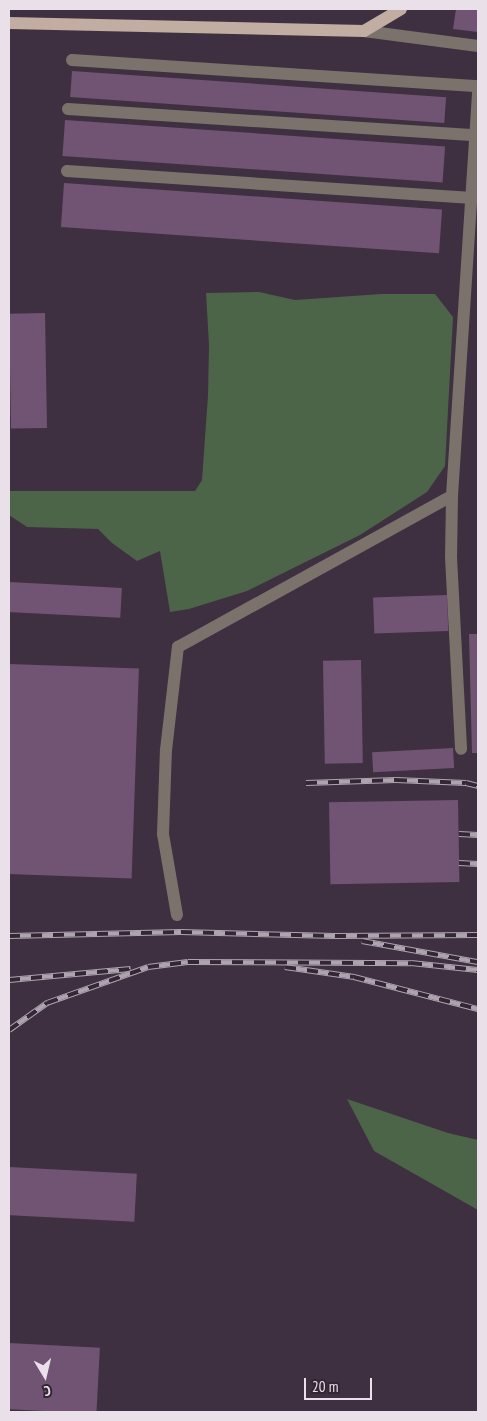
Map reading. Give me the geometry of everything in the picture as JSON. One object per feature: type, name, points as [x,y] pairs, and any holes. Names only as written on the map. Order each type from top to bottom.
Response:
[{"type":"main road","points":[[9,23],[364,31],[400,9]]},
{"type":"lane","points":[[364,31],[478,46]]},
{"type":"lane","points":[[72,60],[478,86]]},
{"type":"lane","points":[[462,749],[451,557],[452,496],[472,293],[472,198],[478,92]]},
{"type":"lane","points":[[68,109],[475,135]]},
{"type":"lane","points":[[67,171],[472,198]]},
{"type":"lane","points":[[177,915],[163,834],[166,750],[178,647],[452,496]]},
{"type":"green space","points":[[259,292],[295,300],[381,294],[435,294],[453,317],[445,466],[427,492],[360,535],[247,591],[189,609],[170,612],[160,551],[137,561],[112,543],[98,529],[27,527],[9,515],[9,491],[195,491],[202,480],[208,395],[209,345],[206,293]]},
{"type":"green space","points":[[347,1099],[448,1133],[478,1140],[478,1210],[374,1151]]},
{"type":"building","points":[[456,9],[478,9],[478,32],[453,29]]},
{"type":"building","points":[[72,71],[446,97],[444,123],[70,97]]},
{"type":"building","points":[[65,120],[445,147],[443,182],[62,156]]},
{"type":"building","points":[[64,183],[442,209],[439,253],[61,227]]},
{"type":"building","points":[[45,313],[47,428],[11,429],[9,314]]},
{"type":"building","points":[[9,582],[122,588],[120,618],[9,612]]},
{"type":"building","points":[[447,595],[448,631],[374,634],[373,598]]},
{"type":"building","points":[[469,634],[478,634],[478,753],[472,753]]},
{"type":"building","points":[[361,660],[363,763],[325,764],[323,661]]},
{"type":"building","points":[[9,664],[139,669],[132,878],[9,874]]},
{"type":"building","points":[[453,748],[454,768],[373,772],[372,752]]},
{"type":"building","points":[[458,800],[459,882],[330,884],[329,802]]},
{"type":"building","points":[[9,1167],[137,1174],[134,1222],[9,1215]]},
{"type":"building","points":[[9,1343],[100,1348],[97,1412],[9,1409]]},
{"type":"railway","points":[[306,783],[396,780],[466,783],[478,786]]},
{"type":"railway","points":[[459,834],[478,835]]},
{"type":"railway","points":[[459,863],[478,864]]},
{"type":"railway","points":[[9,936],[181,932],[335,936],[478,935]]},
{"type":"railway","points":[[362,941],[478,962]]},
{"type":"railway","points":[[9,1030],[47,1003],[148,967],[188,962],[411,963],[478,970]]},
{"type":"railway","points":[[285,967],[354,977],[478,1009]]},
{"type":"railway","points":[[9,980],[131,969]]}]
